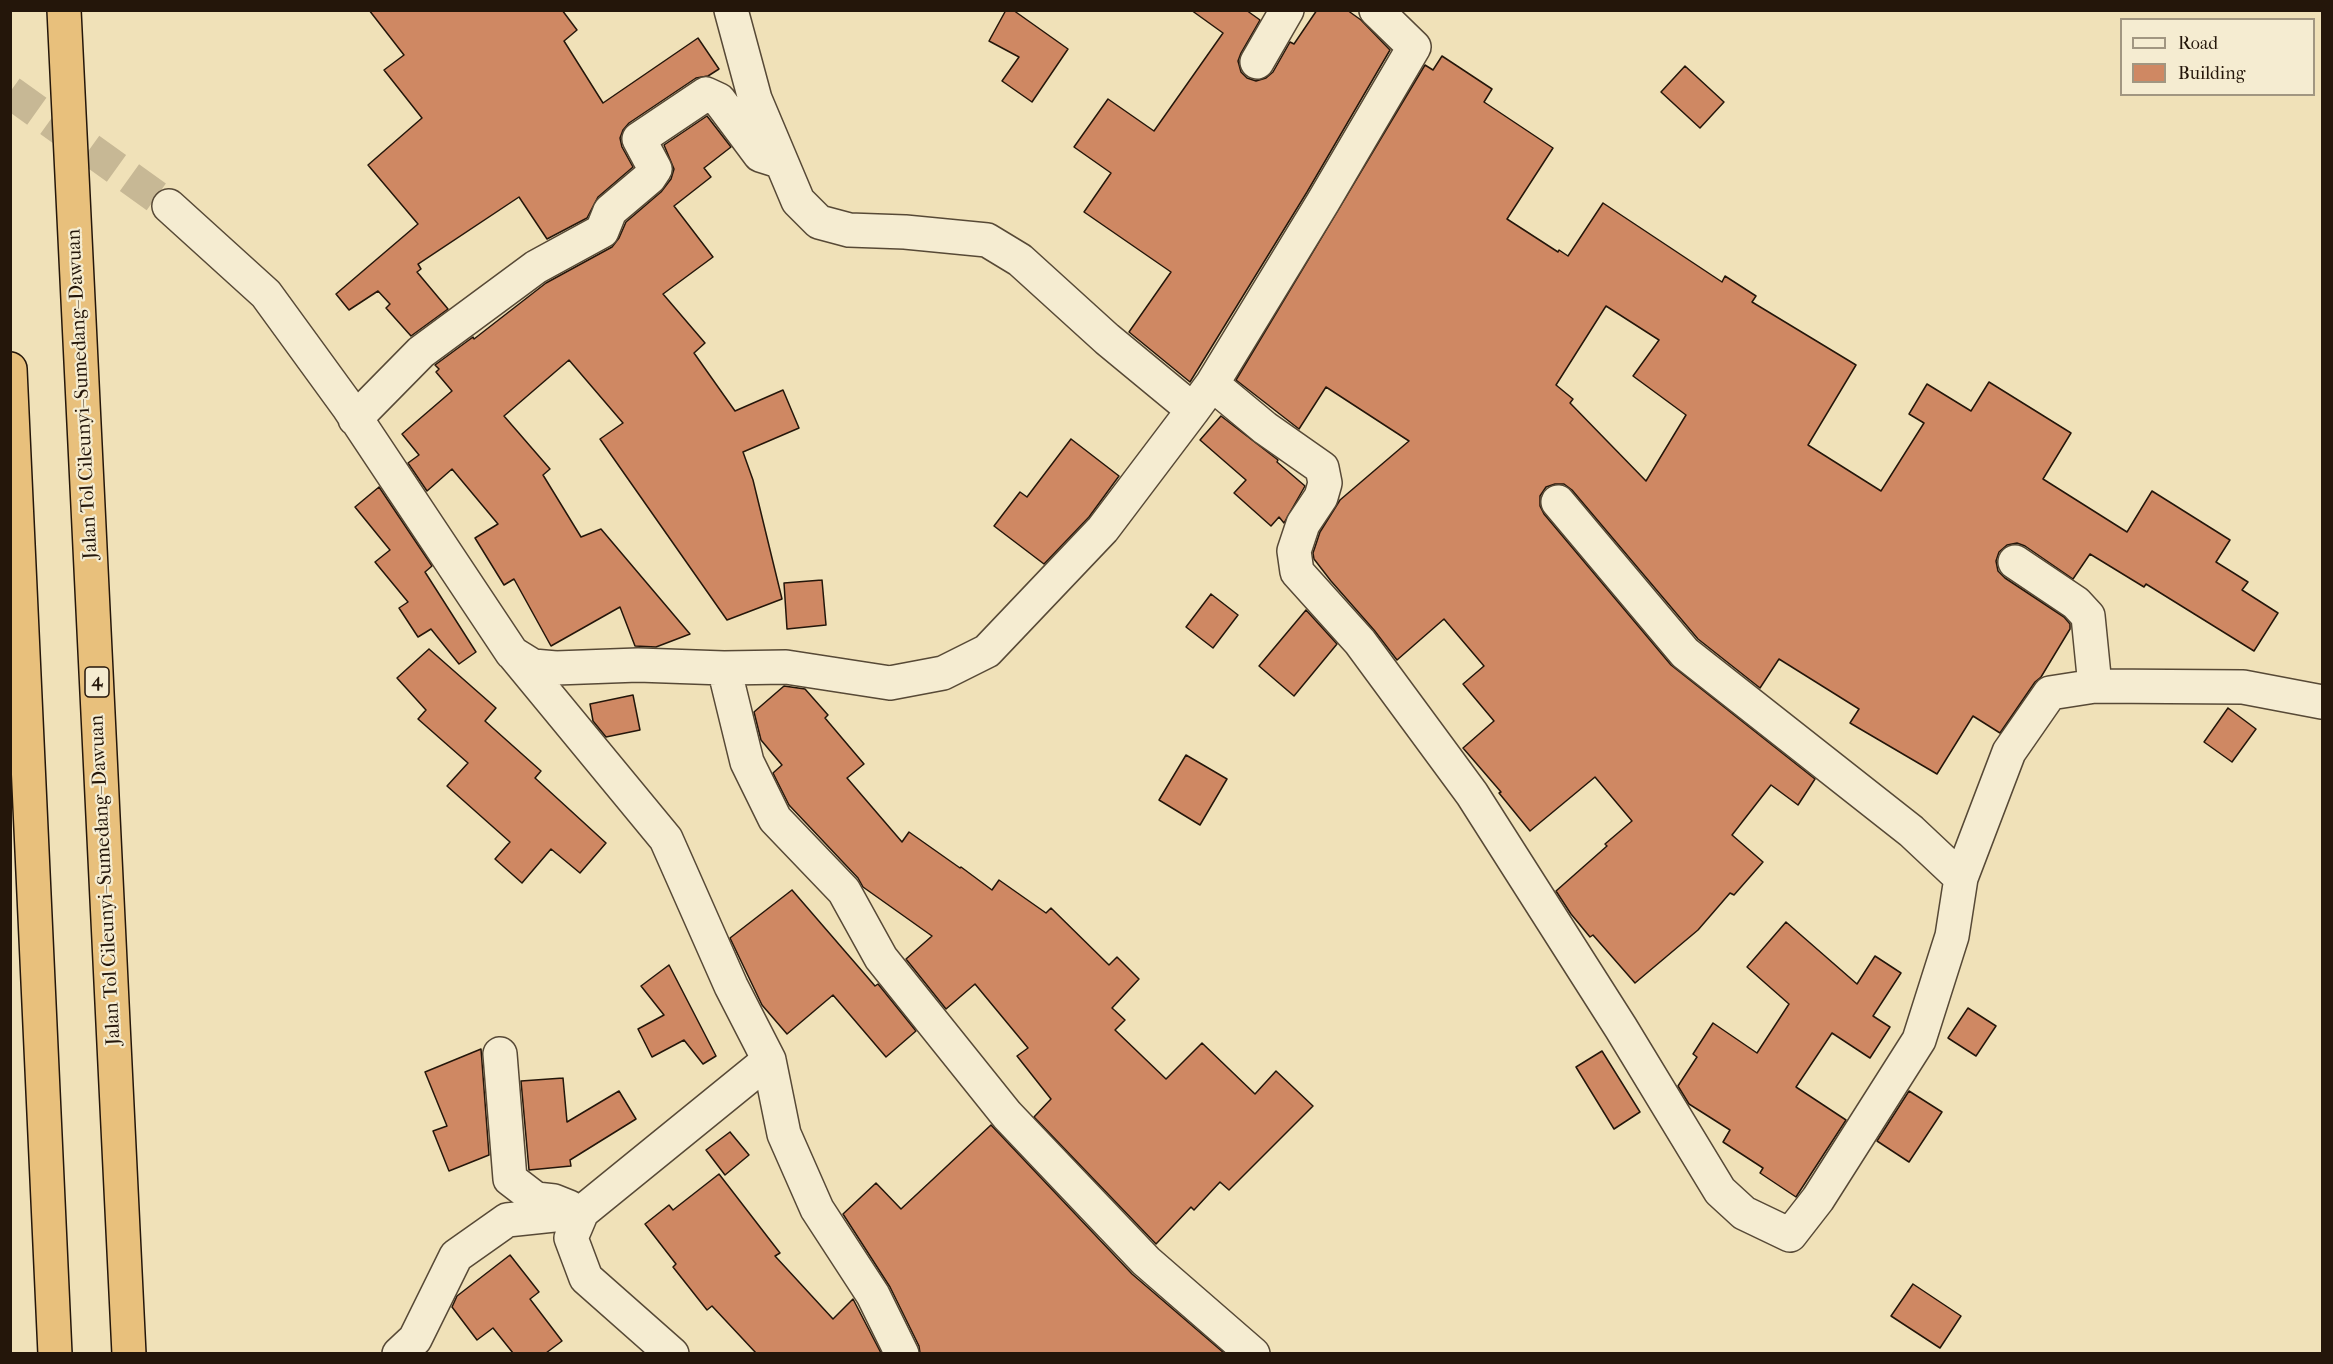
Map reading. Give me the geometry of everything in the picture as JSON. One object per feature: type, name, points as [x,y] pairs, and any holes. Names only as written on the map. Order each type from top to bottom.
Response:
[{"type":"highway","name":"Jalan Tol Cileunyi–Sumedang–Dawuan","points":[[64,10],[129,1353]]},
{"type":"highway","points":[[10,369],[55,1353]]},
{"type":"street","points":[[731,10],[755,99],[798,201],[819,222],[849,231],[905,232],[987,240],[1020,260],[1107,339],[1193,410]]},
{"type":"street","points":[[1257,62],[1287,10]]},
{"type":"street","points":[[512,652],[533,666],[556,668],[638,665],[724,668],[786,667],[890,683],[944,673],[987,651],[1103,529],[1212,384],[1414,47],[1376,10]]},
{"type":"street","points":[[355,419],[420,352],[536,267],[602,231],[610,211],[649,178],[654,169],[639,139],[706,94],[714,95],[719,100],[760,155],[782,162]]},
{"type":"street","points":[[169,206],[266,294],[355,419],[512,652],[666,839],[731,986],[769,1060],[784,1134],[817,1209],[873,1295],[902,1353]]},
{"type":"street","points":[[1212,384],[1265,428],[1322,468],[1325,483],[1321,497],[1303,524],[1294,551],[1297,572],[1360,642],[1472,794],[1639,1057],[1720,1191],[1744,1213],[1790,1235],[1818,1199],[1919,1040],[1952,936],[1961,878],[2009,752],[2050,693],[2095,686],[2243,687],[2322,702]]},
{"type":"street","points":[[1558,502],[1685,653],[1911,831],[1961,878]]},
{"type":"street","points":[[2015,562],[2076,603],[2088,616],[2095,686]]},
{"type":"street","points":[[724,668],[747,762],[776,819],[844,891],[881,958],[1006,1115],[1146,1261],[1253,1353]]},
{"type":"street","points":[[500,1054],[510,1179],[536,1199],[554,1201],[582,1212]]},
{"type":"street","points":[[672,1353],[586,1278],[571,1238],[582,1212],[769,1060]]},
{"type":"street","points":[[399,1353],[415,1339],[456,1256],[507,1220],[582,1212]]},
{"type":"building","points":[[369,10],[562,10],[577,30],[564,41],[603,103],[698,38],[719,69],[708,76],[696,78],[629,123],[620,138],[622,147],[633,167],[598,197],[587,218],[547,239],[519,197],[418,264],[421,269],[417,272],[448,309],[411,336],[386,308],[390,304],[378,291],[349,310],[336,294],[418,224],[368,165],[422,118],[384,70],[404,55]]},
{"type":"building","points":[[1006,10],[1013,10],[1068,49],[1032,102],[1002,81],[1019,57],[989,41]]},
{"type":"building","points":[[1191,10],[1246,10],[1260,20],[1238,61],[1241,72],[1247,78],[1256,81],[1266,78],[1273,72],[1290,42],[1294,44],[1317,10],[1347,10],[1361,20],[1390,50],[1307,192],[1190,382],[1129,332],[1171,272],[1084,212],[1111,173],[1074,147],[1108,99],[1154,131],[1223,33]]},
{"type":"building","points":[[1442,56],[1492,89],[1484,102],[1553,148],[1507,219],[1568,256],[1603,203],[1722,282],[1725,276],[1756,296],[1752,302],[1856,365],[1808,445],[1881,491],[1924,423],[1909,414],[1927,384],[1971,411],[1989,382],[2071,433],[2043,479],[2127,532],[2152,491],[2230,540],[2216,562],[2248,582],[2242,590],[2278,613],[2254,651],[2146,584],[2144,587],[2090,554],[2073,579],[2025,546],[2017,543],[2007,545],[1999,552],[1996,561],[1998,571],[2064,617],[2070,624],[2070,629],[2041,677],[2035,682],[2000,733],[1973,716],[1937,774],[1850,723],[1859,709],[1779,659],[1760,688],[1698,639],[1572,490],[1564,484],[1546,487],[1540,496],[1540,506],[1544,514],[1671,665],[1815,779],[1798,805],[1771,785],[1732,835],[1763,862],[1734,895],[1730,893],[1698,930],[1635,983],[1593,935],[1590,937],[1556,891],[1632,821],[1595,777],[1530,831],[1499,793],[1501,792],[1463,748],[1494,721],[1463,684],[1484,666],[1444,619],[1397,660],[1314,559],[1313,553],[1320,532],[1340,500],[1409,441],[1326,387],[1299,429],[1236,380],[1425,65],[1433,70]],"holes":[[[1606,306],[1659,340],[1633,376],[1686,415],[1646,481],[1570,403],[1573,399],[1556,385]]]},
{"type":"building","points":[[1685,66],[1724,102],[1700,128],[1661,92]]},
{"type":"building","points":[[707,116],[731,147],[704,168],[711,177],[674,206],[713,257],[663,294],[705,343],[694,353],[735,411],[783,390],[799,428],[743,452],[753,480],[782,599],[727,620],[600,439],[623,423],[569,360],[504,416],[550,469],[543,475],[581,537],[601,529],[690,634],[656,647],[635,646],[620,607],[551,646],[514,579],[504,585],[475,538],[498,524],[452,469],[427,491],[408,463],[419,455],[402,434],[452,391],[436,372],[439,369],[435,365],[473,337],[474,339],[546,283],[612,247],[626,222],[661,192],[671,179],[674,169],[664,145]]},
{"type":"building","points":[[1221,416],[1278,460],[1277,462],[1305,486],[1284,523],[1279,517],[1271,526],[1234,493],[1246,480],[1200,440]]},
{"type":"building","points":[[1071,439],[1119,476],[1089,517],[1044,564],[994,526],[1020,492],[1027,497]]},
{"type":"building","points":[[379,487],[432,566],[425,572],[476,652],[459,664],[431,629],[418,637],[399,608],[408,602],[375,562],[390,550],[355,507]]},
{"type":"building","points":[[822,580],[826,625],[787,629],[784,583]]},
{"type":"building","points":[[1211,594],[1238,615],[1213,648],[1186,627]]},
{"type":"building","points":[[1306,610],[1337,644],[1294,696],[1259,666]]},
{"type":"building","points":[[429,649],[496,708],[485,721],[541,771],[535,778],[606,843],[580,873],[551,849],[522,883],[495,859],[510,842],[447,786],[468,763],[418,719],[426,710],[397,678]]},
{"type":"building","points":[[784,686],[805,689],[828,715],[825,718],[864,764],[847,778],[902,842],[909,832],[992,890],[999,880],[1046,913],[1051,908],[1109,965],[1117,957],[1139,979],[1112,1008],[1125,1020],[1115,1030],[1166,1079],[1202,1043],[1255,1094],[1276,1071],[1313,1106],[1229,1190],[1220,1182],[1194,1210],[1191,1207],[1156,1244],[1034,1117],[1051,1099],[1017,1056],[1028,1048],[975,984],[946,1009],[906,959],[932,936],[863,887],[858,878],[789,805],[773,773],[782,765],[761,740],[754,712]]},
{"type":"building","points":[[633,695],[640,730],[606,737],[593,721],[590,704]]},
{"type":"building","points":[[2228,708],[2256,729],[2232,762],[2204,742]]},
{"type":"building","points":[[1186,755],[1227,779],[1200,825],[1159,800]]},
{"type":"building","points":[[792,890],[875,986],[878,984],[916,1031],[886,1057],[833,995],[787,1034],[762,1005],[730,938]]},
{"type":"building","points":[[1786,922],[1857,984],[1875,956],[1901,973],[1873,1016],[1890,1027],[1870,1058],[1832,1033],[1796,1087],[1846,1120],[1796,1197],[1760,1173],[1763,1168],[1723,1142],[1730,1130],[1689,1104],[1678,1086],[1697,1057],[1693,1054],[1713,1023],[1757,1053],[1789,1004],[1747,967]]},
{"type":"building","points":[[669,965],[716,1056],[703,1064],[684,1040],[652,1057],[638,1029],[664,1015],[641,986]]},
{"type":"building","points":[[1968,1008],[1996,1026],[1976,1056],[1948,1038]]},
{"type":"building","points":[[481,1049],[489,1155],[449,1171],[433,1131],[447,1126],[425,1072]]},
{"type":"building","points":[[1602,1051],[1640,1112],[1614,1129],[1576,1067]]},
{"type":"building","points":[[563,1078],[567,1122],[619,1091],[636,1119],[570,1160],[571,1166],[529,1170],[521,1081]]},
{"type":"building","points":[[1909,1091],[1942,1112],[1909,1162],[1877,1141]]},
{"type":"building","points":[[991,1125],[1132,1274],[1224,1353],[920,1353],[919,1346],[890,1287],[843,1214],[876,1183],[901,1209]]},
{"type":"building","points":[[730,1132],[749,1155],[725,1175],[706,1150]]},
{"type":"building","points":[[719,1174],[780,1253],[775,1256],[833,1319],[853,1299],[881,1353],[756,1353],[712,1306],[707,1310],[673,1267],[676,1264],[645,1224],[669,1205],[673,1210]]},
{"type":"building","points":[[510,1255],[539,1292],[530,1299],[562,1341],[546,1353],[513,1353],[493,1328],[477,1340],[452,1307],[457,1296]]},
{"type":"building","points":[[1913,1284],[1961,1316],[1940,1348],[1891,1316]]},
{"type":"tunnel","points":[[10,92],[169,206]]}]
